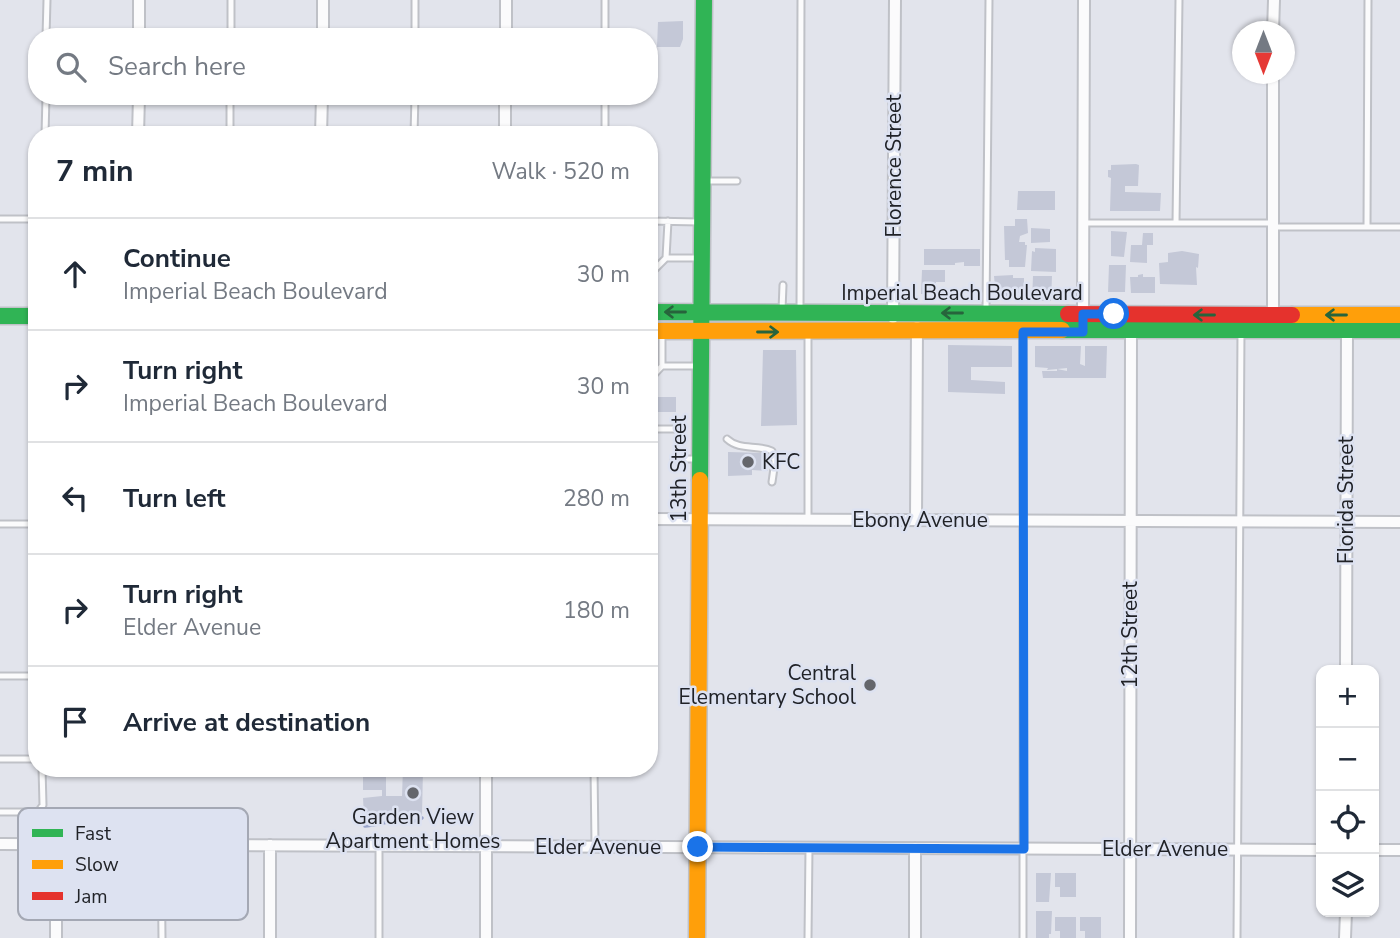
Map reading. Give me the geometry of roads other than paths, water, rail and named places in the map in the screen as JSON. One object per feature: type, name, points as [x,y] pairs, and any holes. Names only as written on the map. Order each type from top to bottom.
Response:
[{"type":"main road","name":"13th Street","points":[[697,938],[704,0]]},
{"type":"main road","name":"Imperial Beach Boulevard","points":[[658,312],[1083,314],[1273,323],[1348,330],[1400,330]]},
{"type":"main road","name":"Imperial Beach Boulevard","points":[[658,332],[1241,330],[1273,323],[1400,315]]},
{"type":"main road","points":[[0,316],[28,317]]},
{"type":"street","points":[[139,0],[139,28]]},
{"type":"street","points":[[323,0],[323,28]]},
{"type":"street","points":[[506,0],[506,28]]},
{"type":"street","name":"Florence Street","points":[[893,332],[895,0]]},
{"type":"street","points":[[1083,332],[1084,0]]},
{"type":"street","points":[[1273,21],[1274,0]]},
{"type":"street","points":[[1273,84],[1273,323]]},
{"type":"street","points":[[138,126],[139,105]]},
{"type":"street","points":[[321,126],[322,105]]},
{"type":"street","points":[[505,105],[505,126]]},
{"type":"street","points":[[916,520],[917,313]]},
{"type":"street","name":"Florida Street","points":[[1346,665],[1348,330]]},
{"type":"street","name":"12th Street","points":[[1130,938],[1131,331]]},
{"type":"street","name":"Ebony Avenue","points":[[658,519],[1400,522]]},
{"type":"street","points":[[486,777],[486,938]]},
{"type":"street","name":"Elder Avenue","points":[[0,844],[18,844]]},
{"type":"street","name":"Elder Avenue","points":[[248,845],[1316,850]]},
{"type":"street","points":[[270,845],[270,938]]},
{"type":"street","points":[[915,848],[915,938]]},
{"type":"street","points":[[1379,850],[1400,850]]},
{"type":"street","points":[[1345,938],[1346,917]]},
{"type":"street","points":[[56,920],[56,938]]},
{"type":"lane","points":[[46,28],[47,0]]},
{"type":"lane","points":[[231,0],[231,28]]},
{"type":"lane","points":[[415,0],[415,28]]},
{"type":"lane","points":[[605,0],[605,28]]},
{"type":"lane","points":[[800,313],[801,0]]},
{"type":"lane","points":[[986,314],[989,0]]},
{"type":"lane","points":[[1176,223],[1178,0]]},
{"type":"lane","points":[[1367,227],[1368,0]]},
{"type":"lane","points":[[45,126],[46,105]]},
{"type":"lane","points":[[230,105],[230,126]]},
{"type":"lane","points":[[414,126],[415,105]]},
{"type":"lane","points":[[605,105],[605,126]]},
{"type":"lane","points":[[702,181],[737,181]]},
{"type":"lane","points":[[0,219],[28,219]]},
{"type":"lane","points":[[658,221],[701,222]]},
{"type":"lane","points":[[658,266],[666,258],[668,221]]},
{"type":"lane","points":[[1083,223],[1400,227]]},
{"type":"lane","points":[[666,258],[701,258]]},
{"type":"lane","points":[[782,313],[783,285]]},
{"type":"lane","points":[[1237,938],[1241,330]]},
{"type":"lane","points":[[808,332],[808,520]]},
{"type":"lane","points":[[1023,332],[1023,938]]},
{"type":"lane","points":[[658,343],[662,366]]},
{"type":"lane","points":[[658,370],[662,366],[700,366]]},
{"type":"lane","points":[[658,429],[674,429]]},
{"type":"lane","points":[[727,439],[734,446],[772,451],[775,461],[772,482]]},
{"type":"lane","points":[[674,459],[700,459]]},
{"type":"lane","points":[[0,524],[28,524]]},
{"type":"lane","points":[[0,676],[28,676]]},
{"type":"lane","points":[[0,759],[28,759]]},
{"type":"lane","points":[[41,808],[42,777]]},
{"type":"lane","points":[[594,777],[595,847]]},
{"type":"lane","points":[[0,812],[18,812]]},
{"type":"lane","points":[[379,846],[379,938]]},
{"type":"lane","points":[[808,938],[809,848]]},
{"type":"lane","points":[[162,920],[162,938]]},
{"type":"waterway","points":[[364,815],[365,826],[422,818]]},
{"type":"place","name":"KFC","points":[[748,462]]},
{"type":"place","name":"Central Elementary School","points":[[870,685]]},
{"type":"place","name":"Garden View Apartment Homes","points":[[413,793]]}]
